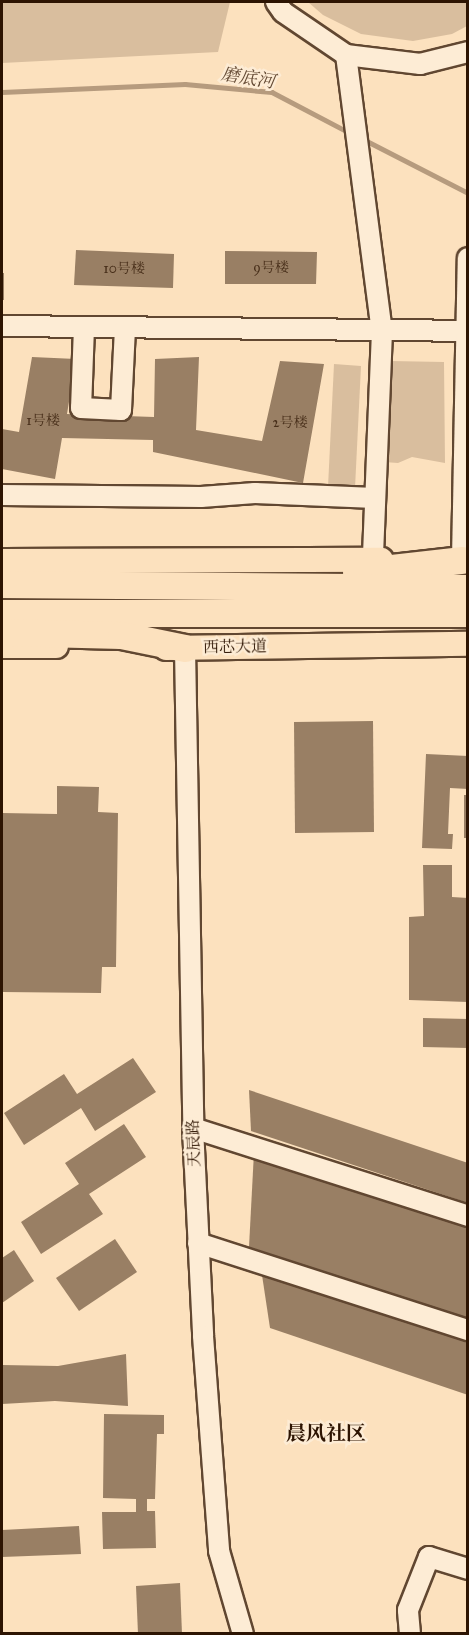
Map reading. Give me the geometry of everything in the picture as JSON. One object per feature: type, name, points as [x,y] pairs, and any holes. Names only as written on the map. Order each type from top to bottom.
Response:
[{"type":"highway","points":[[4,576],[354,572],[465,560]]},
{"type":"highway","points":[[4,576],[468,588]]},
{"type":"highway","name":"西芯大道","points":[[2,613],[468,613]]},
{"type":"highway","points":[[2,632],[121,635],[185,648]]},
{"type":"main road","points":[[4,576],[373,561],[465,560]]},
{"type":"main road","name":"西芯大道","points":[[2,646],[185,648],[468,645]]},
{"type":"street","points":[[276,2],[283,12],[346,55],[420,64],[468,52]]},
{"type":"street","points":[[346,55],[382,331],[373,561]]},
{"type":"street","points":[[465,560],[468,258]]},
{"type":"street","points":[[2,326],[467,331]]},
{"type":"street","points":[[84,327],[81,408],[121,410],[125,328]]},
{"type":"street","points":[[2,495],[201,497],[255,493],[375,498]]},
{"type":"street","name":"天辰路","points":[[185,648],[193,1128],[198,1243],[219,1551],[243,1634]]},
{"type":"street","points":[[193,1128],[468,1216]]},
{"type":"street","points":[[198,1243],[468,1330]]},
{"type":"street","points":[[410,1634],[408,1610],[429,1557],[468,1569]]},
{"type":"shaded area","points":[[2,2],[230,2],[218,52],[2,63]]},
{"type":"shaded area","points":[[308,2],[467,2],[467,26],[452,34],[413,41],[361,34],[323,15]]},
{"type":"shaded area","points":[[390,361],[444,362],[445,463],[412,457],[398,463],[384,462]]},
{"type":"shaded area","points":[[334,364],[361,366],[355,488],[328,487]]},
{"type":"building","points":[[76,250],[174,254],[173,288],[74,285]]},
{"type":"building","points":[[225,251],[317,252],[316,284],[225,284]]},
{"type":"building","points":[[2,273],[4,273],[4,300],[2,300]]},
{"type":"building","points":[[32,357],[76,359],[67,414],[154,417],[155,359],[199,357],[196,430],[262,441],[280,361],[324,364],[303,483],[153,452],[153,440],[62,438],[55,479],[2,469],[2,429],[19,432]]},
{"type":"building","points":[[373,721],[374,832],[295,833],[294,722]]},
{"type":"building","points":[[426,754],[468,756],[468,789],[450,788],[448,834],[453,834],[452,849],[422,848]]},
{"type":"building","points":[[57,786],[99,787],[98,812],[118,813],[116,967],[102,967],[101,993],[2,992],[2,813],[57,814]]},
{"type":"building","points":[[464,795],[468,795],[468,838],[464,838]]},
{"type":"building","points":[[423,865],[452,865],[452,897],[468,898],[468,1002],[409,1000],[409,917],[424,916]]},
{"type":"building","points":[[423,1018],[468,1019],[468,1048],[423,1047]]},
{"type":"building","points":[[133,1058],[156,1092],[95,1131],[81,1108],[24,1145],[4,1113],[64,1074],[77,1094]]},
{"type":"building","points":[[249,1090],[468,1163],[468,1203],[251,1131]]},
{"type":"building","points":[[124,1124],[146,1157],[89,1194],[103,1214],[41,1254],[21,1222],[79,1184],[65,1163]]},
{"type":"building","points":[[254,1152],[468,1224],[468,1318],[249,1247]]},
{"type":"building","points":[[115,1239],[137,1272],[79,1311],[56,1278]]},
{"type":"building","points":[[14,1250],[34,1281],[2,1303],[2,1258]]},
{"type":"building","points":[[262,1275],[468,1342],[468,1395],[270,1328]]},
{"type":"building","points":[[126,1354],[128,1406],[55,1401],[2,1404],[2,1365],[58,1366]]},
{"type":"building","points":[[104,1414],[164,1415],[164,1434],[157,1434],[155,1499],[147,1499],[147,1511],[155,1511],[156,1548],[103,1549],[102,1512],[136,1512],[136,1499],[103,1498]]},
{"type":"building","points":[[79,1526],[81,1554],[2,1557],[2,1530]]},
{"type":"building","points":[[180,1583],[182,1634],[138,1634],[136,1586]]},
{"type":"waterway","name":"磨底河","points":[[2,92],[185,84],[272,92],[350,133]]},
{"type":"waterway","name":"磨底河","points":[[363,139],[468,193]]},
{"type":"district","name":"晨风社区","points":[[326,1433]]}]
